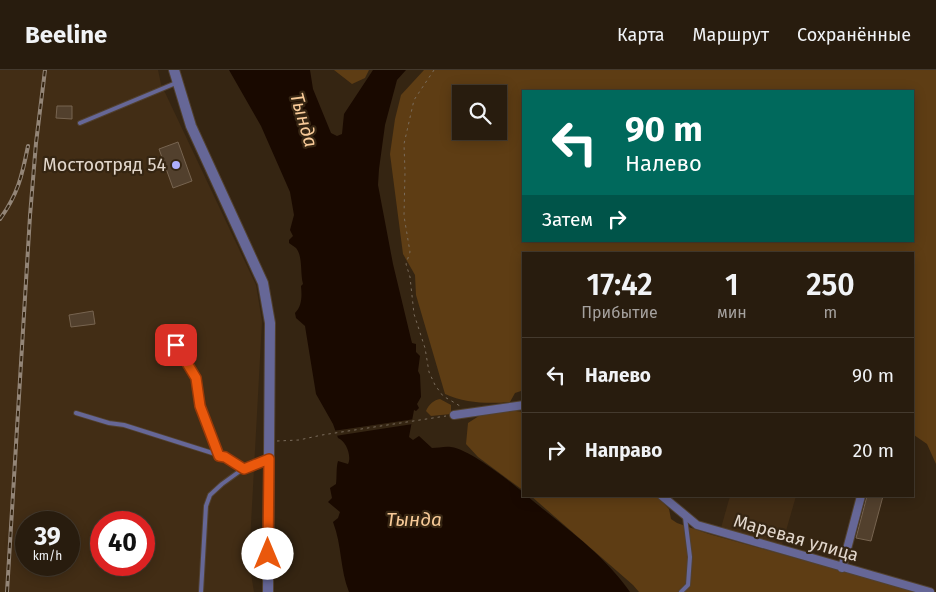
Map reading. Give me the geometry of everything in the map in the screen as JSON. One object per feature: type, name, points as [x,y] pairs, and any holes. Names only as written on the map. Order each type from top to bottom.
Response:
[{"type":"street","points":[[174,70],[191,126],[263,283],[270,322],[268,592]]},
{"type":"street","points":[[454,415],[522,405]]},
{"type":"street","name":"Маревая улица","points":[[663,497],[697,525],[930,592]]},
{"type":"street","points":[[842,568],[861,497]]},
{"type":"lane","points":[[80,124],[178,82]]},
{"type":"lane","points":[[176,345],[196,378],[200,406],[219,456]]},
{"type":"lane","points":[[76,413],[109,423],[124,425],[225,457],[244,469]]},
{"type":"lane","points":[[201,592],[206,506],[210,495],[244,469],[269,459]]},
{"type":"lane","points":[[681,592],[688,585],[690,557],[684,515]]},
{"type":"path","points":[[434,70],[414,100],[404,144],[404,216],[410,252],[406,264],[410,277],[414,314],[425,348],[427,367],[431,377],[443,396],[469,413]]},
{"type":"path","points":[[269,441],[299,440],[454,415]]},
{"type":"shaded area","points":[[0,70],[158,70],[161,84],[256,285],[262,321],[249,561],[254,592],[0,592]]},
{"type":"shaded area","points":[[334,70],[369,70],[365,78],[352,84]]},
{"type":"shaded area","points":[[424,70],[936,70],[936,464],[927,444],[914,435],[914,252],[522,252],[522,391],[515,393],[510,402],[502,403],[469,401],[445,394],[416,295],[415,275],[403,254],[390,154],[401,95]]},
{"type":"shaded area","points":[[440,399],[451,405],[451,414],[431,416],[426,411],[427,409],[432,403]]},
{"type":"shaded area","points":[[500,409],[522,412],[522,490],[478,457],[466,444],[468,423],[482,414]]},
{"type":"shaded area","points":[[532,497],[658,497],[669,509],[671,519],[677,523],[709,534],[917,592],[639,592]]},
{"type":"shaded area","points":[[730,497],[796,497],[782,545],[721,528]]},
{"type":"water","name":"Тында","points":[[229,70],[310,70],[313,89],[331,133],[337,136],[342,134],[344,114],[373,70],[406,70],[397,80],[385,125],[378,185],[393,264],[411,339],[412,343],[416,344],[416,352],[420,356],[418,371],[420,375],[421,397],[417,404],[419,408],[416,411],[414,410],[409,437],[413,440],[419,436],[432,448],[449,447],[459,449],[489,466],[522,491],[522,497],[528,497],[595,552],[630,592],[349,592],[333,522],[338,518],[340,512],[328,502],[332,498],[330,488],[336,484],[338,461],[348,464],[349,453],[344,442],[338,438],[333,424],[316,394],[305,326],[296,318],[295,313],[300,304],[301,286],[303,284],[300,255],[296,248],[289,243],[293,236],[290,230],[294,215],[290,192],[261,126]]},
{"type":"pier","points":[[415,419],[413,424],[335,436],[333,431]]},
{"type":"building","points":[[57,106],[72,106],[72,119],[56,118]]},
{"type":"building","name":"Мостоотряд 54","points":[[178,142],[192,181],[173,188],[159,149]]},
{"type":"building","points":[[93,311],[95,324],[71,327],[69,315]]},
{"type":"building","points":[[867,497],[883,497],[871,541],[856,538]]},
{"type":"railway","points":[[7,592],[30,216],[45,70]]},
{"type":"railway","points":[[0,219],[11,201],[18,184],[28,146]]},
{"type":"place","name":"Мостоотряд 54","points":[[176,165]]},
{"type":"route","points":[[176,345],[196,378],[200,406],[219,456],[225,457],[244,469],[269,459],[268,554]]}]
